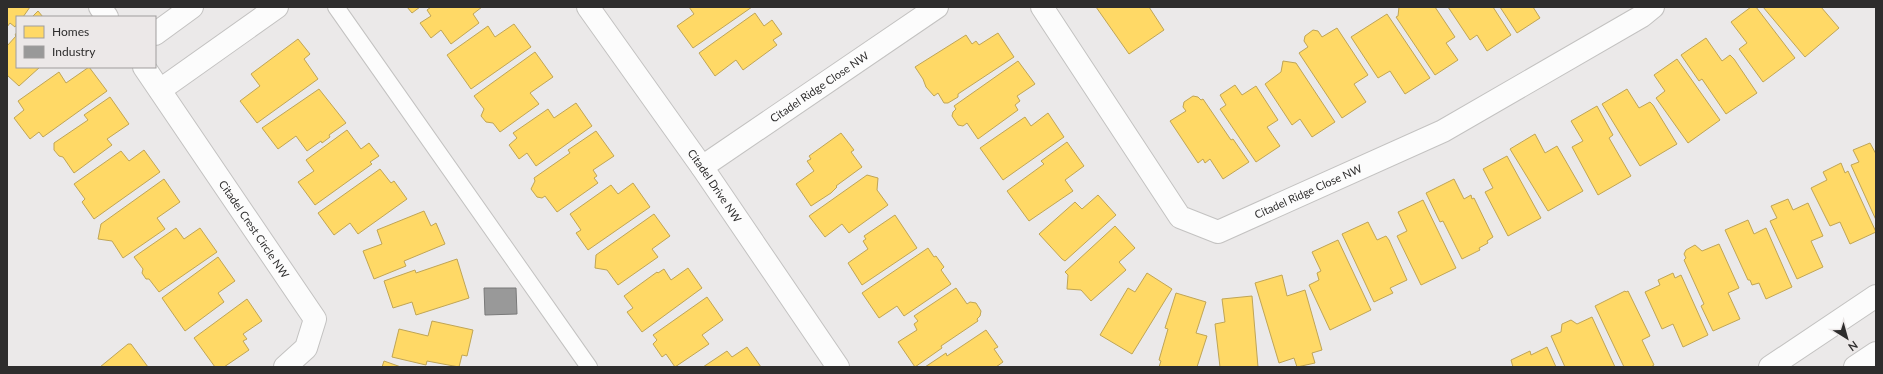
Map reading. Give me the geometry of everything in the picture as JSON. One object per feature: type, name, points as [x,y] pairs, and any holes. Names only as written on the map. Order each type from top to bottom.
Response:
[{"type":"street","points":[[100,7],[106,16]]},
{"type":"street","points":[[156,33],[192,7]]},
{"type":"street","points":[[160,90],[277,7]]},
{"type":"street","name":"Citadel Drive NW","points":[[588,7],[702,167],[838,367]]},
{"type":"street","name":"Citadel Ridge Close NW","points":[[702,167],[937,7]]},
{"type":"street","name":"Citadel Ridge Close NW","points":[[1042,7],[1180,217],[1218,232],[1443,131],[1642,16],[1653,7]]},
{"type":"street","name":"Citadel Crest Circle NW","points":[[145,68],[315,319],[306,348],[285,367]]},
{"type":"street","points":[[1770,367],[1876,296]]},
{"type":"street","points":[[1855,367],[1876,353]]},
{"type":"lane","points":[[336,7],[589,367]]},
{"type":"building: Homes","points":[[7,7],[30,7],[24,16],[16,16],[15,27],[10,23],[7,27]]},
{"type":"building: Homes","points":[[407,7],[420,7],[412,13]]},
{"type":"building: Homes","points":[[431,7],[482,7],[473,14],[479,23],[451,44],[441,30],[431,38],[420,23],[431,16],[427,10]]},
{"type":"building: Homes","points":[[689,7],[752,7],[693,48],[677,26],[694,14]]},
{"type":"building: Homes","points":[[1096,7],[1149,7],[1164,30],[1129,54]]},
{"type":"building: Homes","points":[[1399,7],[1435,7],[1455,37],[1446,43],[1458,60],[1435,75],[1396,17],[1398,16]]},
{"type":"building: Homes","points":[[1448,7],[1493,7],[1511,35],[1487,51],[1477,35],[1470,40]]},
{"type":"building: Homes","points":[[1500,7],[1533,7],[1540,18],[1517,33]]},
{"type":"building: Homes","points":[[1751,7],[1756,7],[1795,58],[1763,82],[1739,49],[1747,43],[1731,22]]},
{"type":"building: Homes","points":[[1763,7],[1821,7],[1839,28],[1805,57]]},
{"type":"building: Homes","points":[[38,11],[42,16],[33,16]]},
{"type":"building: Homes","points":[[755,13],[764,26],[772,20],[782,34],[773,40],[777,45],[743,70],[736,60],[715,76],[699,53]]},
{"type":"building: Homes","points":[[1387,14],[1430,78],[1405,94],[1390,71],[1378,78],[1351,37]]},
{"type":"building: Homes","points":[[514,24],[531,47],[471,89],[447,55],[488,26],[495,37]]},
{"type":"building: Homes","points":[[1337,28],[1368,75],[1354,84],[1366,102],[1342,118],[1299,53],[1308,47],[1304,41],[1305,36],[1313,30],[1318,31],[1322,37]]},
{"type":"building: Homes","points":[[998,33],[1014,57],[958,94],[958,97],[948,103],[944,103],[938,93],[934,96],[926,87],[923,79],[915,67],[966,35],[972,44],[976,41],[979,45]]},
{"type":"building: Homes","points":[[16,36],[16,68],[39,68],[19,86],[7,75],[7,46]]},
{"type":"building: Homes","points":[[1706,38],[1722,61],[1730,55],[1734,59],[1757,93],[1726,114],[1702,79],[1699,81],[1681,55]]},
{"type":"building: Homes","points":[[298,39],[310,54],[304,59],[318,79],[257,123],[240,101],[260,86],[251,74]]},
{"type":"building: Homes","points":[[535,52],[553,77],[530,93],[539,104],[500,132],[493,123],[486,122],[481,116],[484,109],[474,96]]},
{"type":"building: Homes","points":[[1677,59],[1720,120],[1688,143],[1656,98],[1665,91],[1654,75]]},
{"type":"building: Homes","points":[[1018,61],[1035,84],[1017,96],[1020,101],[1015,105],[1018,110],[978,139],[967,123],[963,126],[958,125],[952,116],[956,109],[954,106]]},
{"type":"building: Homes","points":[[1283,61],[1296,63],[1335,122],[1312,137],[1300,119],[1292,125],[1265,84],[1281,72]]},
{"type":"building: Homes","points":[[90,68],[107,91],[43,137],[39,132],[30,139],[14,118],[24,110],[18,101],[59,72],[66,83]]},
{"type":"building: Homes","points":[[1235,85],[1242,95],[1256,86],[1278,120],[1267,127],[1280,146],[1256,162],[1220,109],[1226,105],[1220,95]]},
{"type":"building: Homes","points":[[319,89],[346,123],[329,135],[330,137],[322,143],[321,141],[307,151],[296,136],[278,149],[262,128]]},
{"type":"building: Homes","points":[[1627,89],[1639,108],[1650,102],[1653,105],[1677,144],[1640,166],[1602,104]]},
{"type":"building: Homes","points":[[1193,96],[1198,97],[1201,100],[1203,99],[1231,140],[1233,139],[1249,162],[1223,179],[1210,159],[1205,163],[1203,159],[1198,163],[1170,121],[1186,111],[1183,107],[1184,102]]},
{"type":"building: Homes","points":[[110,97],[129,124],[107,139],[112,145],[74,173],[63,157],[59,156],[54,150],[54,143],[88,120],[84,115]]},
{"type":"building: Homes","points":[[576,103],[592,126],[536,166],[527,153],[519,159],[509,145],[517,138],[513,133],[548,109],[554,118]]},
{"type":"building: Homes","points":[[1597,106],[1613,135],[1609,138],[1631,176],[1598,195],[1572,147],[1583,141],[1571,121]]},
{"type":"building: Homes","points":[[1048,113],[1064,137],[1003,180],[980,148],[1025,117],[1031,126]]},
{"type":"building: Homes","points":[[347,130],[361,149],[369,143],[379,156],[370,162],[372,164],[315,205],[298,182],[314,171],[306,160]]},
{"type":"building: Homes","points":[[596,131],[614,156],[593,170],[597,176],[594,178],[598,183],[557,212],[545,196],[542,198],[537,197],[531,189],[535,181],[534,178],[570,153],[568,150]]},
{"type":"building: Homes","points":[[841,133],[854,150],[851,152],[862,167],[836,186],[837,187],[831,193],[811,206],[796,184],[814,171],[807,161],[811,159],[809,156]]},
{"type":"building: Homes","points":[[1535,134],[1545,153],[1557,146],[1583,191],[1548,211],[1510,149]]},
{"type":"building: Homes","points":[[1067,142],[1084,166],[1065,180],[1073,191],[1029,221],[1007,191],[1044,164],[1041,161]]},
{"type":"building: Homes","points":[[1870,143],[1876,154],[1876,220],[1851,165],[1859,162],[1853,150]]},
{"type":"building: Homes","points":[[144,150],[160,172],[94,219],[82,202],[85,199],[74,184],[121,151],[129,161]]},
{"type":"building: Homes","points":[[1507,156],[1541,218],[1508,236],[1485,192],[1493,188],[1483,169]]},
{"type":"building: Homes","points":[[1841,163],[1845,173],[1848,171],[1876,232],[1850,244],[1840,222],[1830,226],[1811,188],[1827,180],[1823,172]]},
{"type":"building: Homes","points":[[380,169],[391,183],[394,181],[407,199],[358,234],[350,223],[334,235],[318,213]]},
{"type":"building: Homes","points":[[867,175],[878,178],[877,190],[888,205],[849,233],[842,224],[825,237],[809,216]]},
{"type":"building: Homes","points":[[164,179],[180,202],[157,218],[165,229],[123,258],[112,241],[98,239],[101,224]]},
{"type":"building: Homes","points":[[1454,179],[1464,199],[1471,195],[1472,199],[1474,198],[1493,237],[1487,241],[1488,243],[1479,248],[1480,250],[1462,259],[1443,221],[1440,222],[1426,193]]},
{"type":"building: Homes","points":[[633,183],[650,207],[588,250],[576,233],[581,230],[570,214],[611,185],[618,194]]},
{"type":"building: Homes","points":[[1098,195],[1116,215],[1065,261],[1039,234],[1075,202],[1082,209]]},
{"type":"building: Homes","points":[[1788,199],[1793,210],[1808,203],[1823,236],[1811,241],[1823,267],[1797,279],[1770,221],[1777,218],[1771,206]]},
{"type":"building: Homes","points":[[1423,200],[1456,268],[1421,285],[1397,236],[1407,231],[1398,212]]},
{"type":"building: Homes","points":[[424,211],[431,226],[436,223],[445,244],[404,261],[406,266],[374,279],[363,251],[382,244],[377,230]]},
{"type":"building: Homes","points":[[654,214],[670,236],[652,249],[658,257],[618,285],[607,270],[595,268],[596,255]]},
{"type":"building: Homes","points":[[895,215],[917,248],[862,285],[848,263],[868,249],[863,241],[866,239],[864,236]]},
{"type":"building: Homes","points":[[1748,220],[1754,234],[1766,228],[1792,287],[1766,299],[1759,283],[1752,285],[1750,280],[1748,280],[1725,230]]},
{"type":"building: Homes","points":[[1368,222],[1377,240],[1386,236],[1389,240],[1407,280],[1390,288],[1393,293],[1374,302],[1342,234]]},
{"type":"building: Homes","points":[[1115,226],[1135,248],[1119,262],[1126,270],[1091,301],[1081,290],[1067,289],[1068,275],[1065,272]]},
{"type":"building: Homes","points":[[176,228],[184,239],[200,228],[217,252],[159,292],[149,279],[146,279],[142,273],[143,269],[134,257]]},
{"type":"building: Homes","points":[[1338,240],[1371,310],[1330,330],[1309,285],[1319,280],[1317,273],[1321,271],[1312,252]]},
{"type":"building: Homes","points":[[1719,244],[1739,288],[1728,293],[1740,319],[1713,331],[1701,306],[1704,304],[1684,260],[1686,258],[1684,254],[1686,250],[1695,245],[1702,251]]},
{"type":"building: Homes","points":[[928,248],[934,257],[936,256],[944,267],[941,270],[951,284],[904,316],[897,306],[879,318],[862,293]]},
{"type":"building: Homes","points":[[218,257],[235,281],[218,293],[224,302],[185,331],[162,298]]},
{"type":"building: Homes","points":[[457,259],[469,298],[416,315],[412,302],[393,308],[384,281],[415,270],[416,273]]},
{"type":"building: Homes","points":[[688,268],[702,288],[642,332],[627,312],[633,308],[624,296],[657,272],[658,273],[664,269],[671,280]]},
{"type":"building: Homes","points":[[1147,273],[1172,289],[1132,354],[1100,335],[1128,288],[1135,292]]},
{"type":"building: Homes","points":[[1673,273],[1675,278],[1681,275],[1708,335],[1683,347],[1673,324],[1662,329],[1645,292],[1660,285],[1658,280]]},
{"type":"building: Homes","points":[[1282,275],[1287,296],[1305,290],[1322,350],[1312,353],[1315,363],[1297,367],[1294,358],[1279,363],[1255,283]]},
{"type":"building: Homes","points":[[956,288],[967,304],[970,302],[976,303],[981,311],[980,316],[977,319],[978,321],[941,346],[942,348],[915,367],[898,342],[917,330],[914,324],[918,321],[914,316]]},
{"type":"building: Homes","points":[[1625,291],[1628,291],[1650,336],[1642,340],[1654,365],[1651,367],[1624,367],[1595,306]]},
{"type":"building: Homes","points":[[1176,293],[1206,302],[1196,333],[1207,336],[1197,367],[1159,367],[1161,361],[1159,360],[1168,329],[1165,328]]},
{"type":"building: Homes","points":[[1252,296],[1258,367],[1220,367],[1215,324],[1225,322],[1222,299]]},
{"type":"building: Homes","points":[[707,297],[723,320],[702,335],[709,344],[675,367],[666,354],[662,357],[653,344],[657,340],[653,335]]},
{"type":"building: Homes","points":[[247,299],[262,321],[243,334],[247,339],[243,341],[249,350],[224,367],[215,367],[194,338]]},
{"type":"building: Homes","points":[[1592,317],[1615,367],[1565,367],[1551,336],[1561,332],[1562,324],[1571,320],[1577,324]]},
{"type":"building: Homes","points":[[432,321],[473,330],[467,356],[462,355],[459,367],[427,361],[426,365],[392,357],[399,329],[428,336]]},
{"type":"building: Homes","points":[[986,330],[998,347],[994,349],[1003,362],[996,367],[925,367],[946,353],[947,356]]},
{"type":"building: Homes","points":[[128,344],[131,344],[148,367],[100,367]]},
{"type":"building: Homes","points":[[747,347],[761,367],[703,367],[727,351],[732,357]]},
{"type":"building: Homes","points":[[1547,347],[1556,367],[1513,367],[1511,360],[1530,351],[1531,355]]},
{"type":"building: Homes","points":[[384,361],[401,367],[382,367]]},
{"type":"building: Industry","points":[[484,288],[516,288],[517,314],[485,315]]}]
